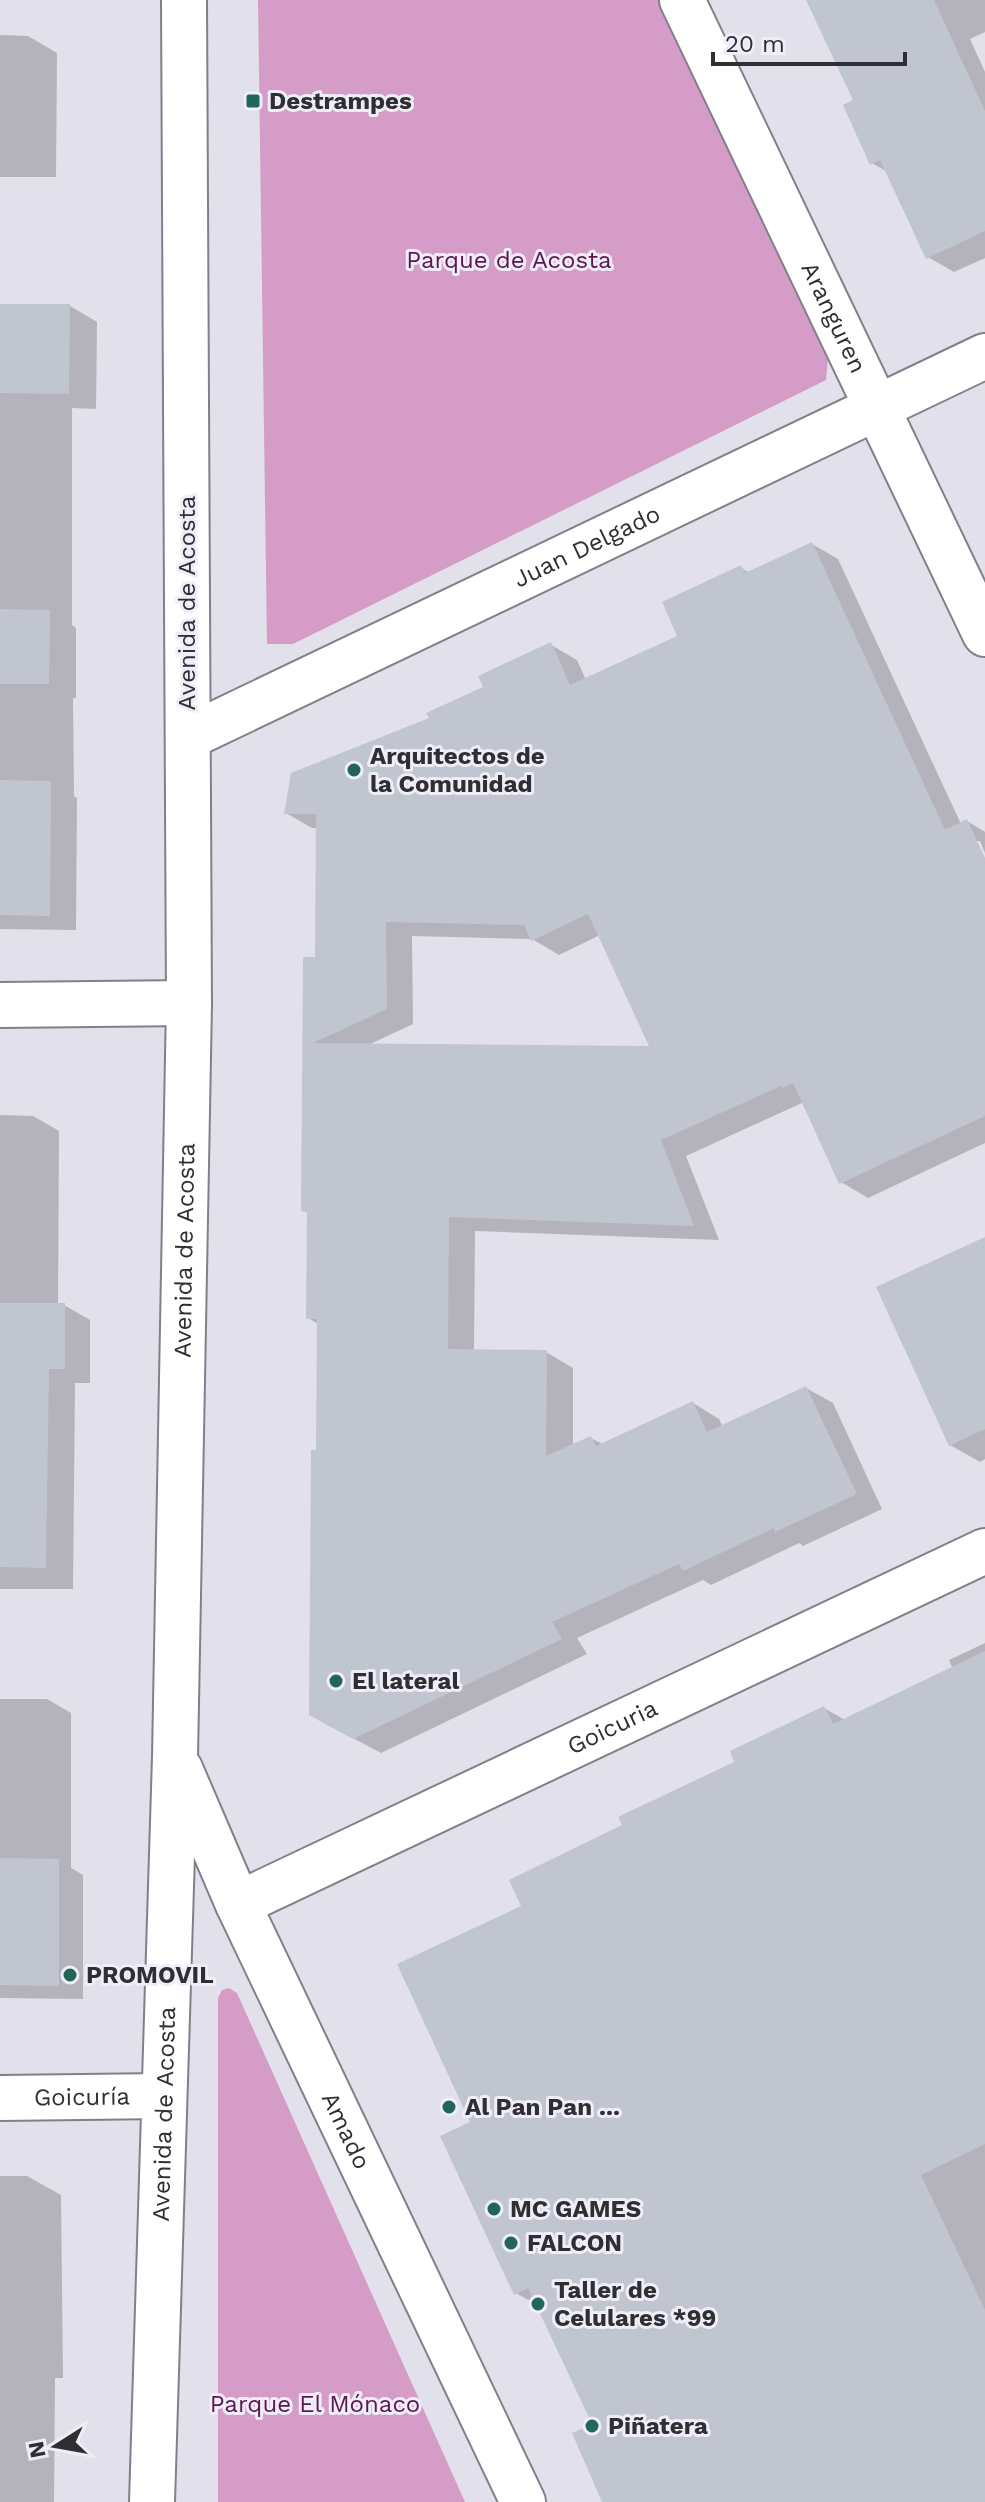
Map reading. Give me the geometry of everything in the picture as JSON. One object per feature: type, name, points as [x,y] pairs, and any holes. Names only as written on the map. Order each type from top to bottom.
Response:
[{"type":"main road","name":"Avenida de Acosta","points":[[152,2502],[175,1757],[189,1003],[184,0]]},
{"type":"main road","name":"Aranguren","points":[[682,0],[985,634]]},
{"type":"main road","name":"Juan Delgado","points":[[188,737],[985,356]]},
{"type":"main road","points":[[0,1005],[189,1003]]},
{"type":"main road","name":"Goicuria","points":[[238,1904],[985,1551]]},
{"type":"main road","name":"Amado","points":[[175,1757],[238,1904],[523,2502]]},
{"type":"main road","name":"Goicuría","points":[[0,2098],[163,2096]]},
{"type":"green space","name":"Parque de Acosta","points":[[258,0],[660,0],[828,359],[826,380],[293,644],[267,644]]},
{"type":"green space","name":"Parque El Mónaco","points":[[229,1988],[237,1993],[465,2502],[218,2502],[218,1998],[222,1990]]},
{"type":"building","points":[[806,0],[934,0],[985,111],[985,231],[926,259],[880,160],[870,165],[843,105],[853,100]]},
{"type":"building","points":[[0,304],[70,304],[69,394],[0,393]]},
{"type":"building","points":[[812,542],[945,830],[967,819],[985,858],[985,1116],[839,1184],[793,1083],[661,1140],[694,1226],[449,1217],[448,1349],[547,1350],[546,1456],[591,1436],[596,1446],[693,1401],[707,1432],[806,1386],[857,1494],[775,1532],[774,1528],[683,1571],[679,1564],[552,1622],[562,1639],[353,1739],[309,1715],[311,1450],[316,1450],[317,1319],[306,1319],[307,1212],[301,1211],[303,957],[315,957],[316,814],[284,814],[291,773],[429,718],[426,713],[483,687],[478,676],[551,642],[570,685],[677,636],[662,602],[741,565],[745,573]],"holes":[[[588,914],[649,1046],[313,1043],[387,1009],[386,922],[524,925],[531,941]]]},
{"type":"building","points":[[0,609],[50,610],[49,684],[0,684]]},
{"type":"building","points":[[0,780],[51,781],[50,916],[0,915]]},
{"type":"building","points":[[985,1237],[985,1429],[949,1446],[876,1287]]},
{"type":"building","points":[[0,1303],[65,1303],[65,1369],[49,1369],[46,1568],[0,1567]]},
{"type":"building","points":[[985,1651],[985,2144],[921,2175],[985,2310],[985,2502],[602,2502],[572,2433],[592,2424],[528,2288],[514,2295],[440,2136],[470,2122],[397,1964],[521,1906],[509,1880],[622,1825],[618,1817],[734,1762],[730,1751],[824,1706],[833,1724]]},
{"type":"building","points":[[0,1858],[59,1859],[59,1986],[0,1985]]},
{"type":"place","name":"Destrampes","points":[[253,101]]},
{"type":"place","name":"Arquitectos de la Comunidad","points":[[354,770]]},
{"type":"place","name":"El lateral","points":[[336,1681]]},
{"type":"place","name":"PROMOVIL","points":[[70,1975]]},
{"type":"place","name":"Al Pan Pan ...","points":[[449,2107]]},
{"type":"place","name":"MC GAMES","points":[[494,2209]]},
{"type":"place","name":"FALCON","points":[[511,2243]]},
{"type":"place","name":"Taller de Celulares *99","points":[[538,2304]]},
{"type":"place","name":"Piñatera","points":[[592,2426]]}]
